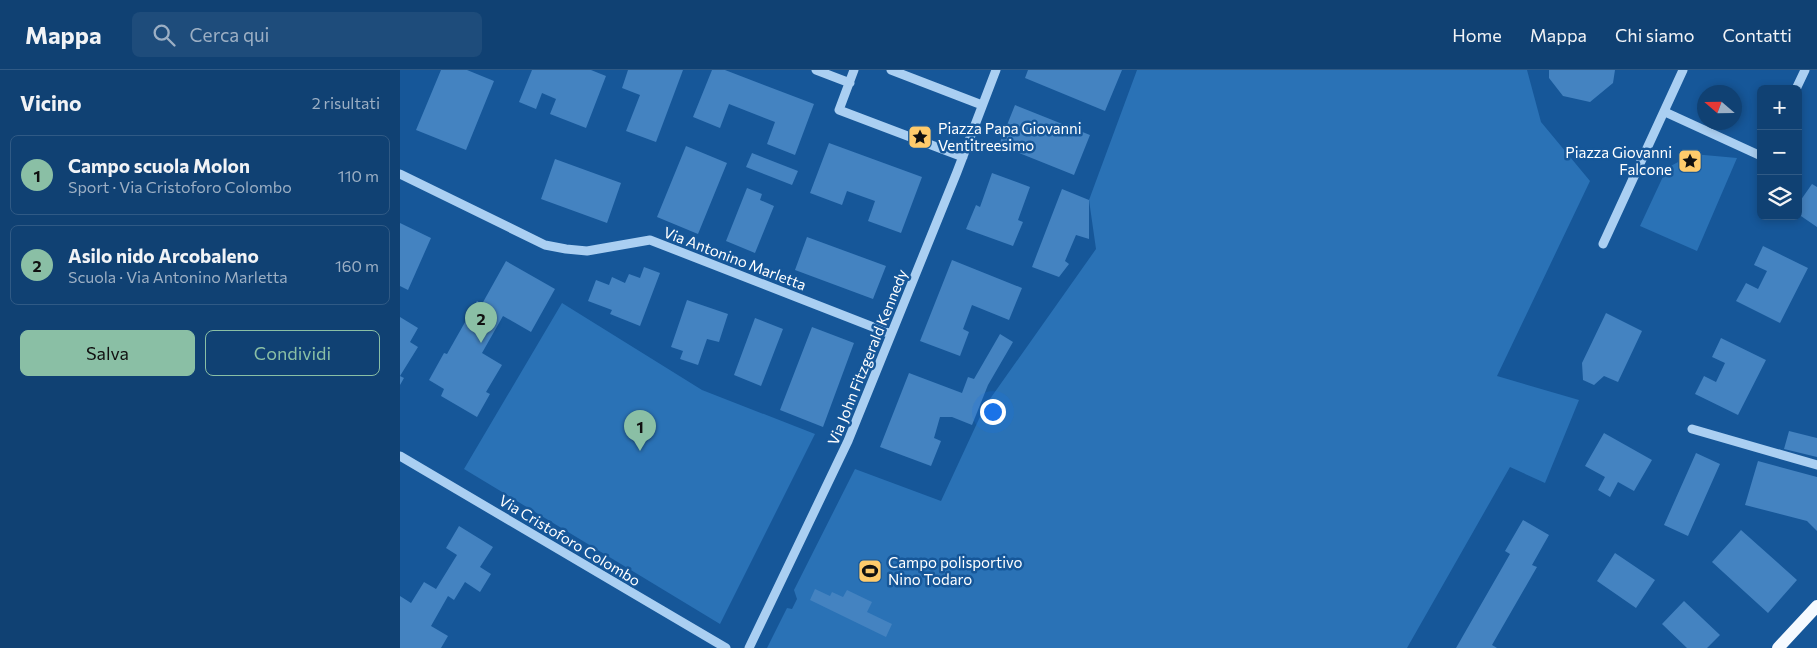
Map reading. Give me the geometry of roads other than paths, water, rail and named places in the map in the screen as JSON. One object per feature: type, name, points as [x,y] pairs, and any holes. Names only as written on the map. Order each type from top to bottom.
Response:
[{"type":"main road","points":[[1778,648],[1817,606]]},
{"type":"street","points":[[816,70],[850,83]]},
{"type":"street","points":[[854,70],[840,110],[963,157]]},
{"type":"street","points":[[891,70],[982,105]]},
{"type":"street","name":"Via John Fitzgerald Kennedy","points":[[749,648],[846,446],[963,157],[996,70]]},
{"type":"street","points":[[1603,244],[1683,70]]},
{"type":"street","points":[[1798,85],[1805,70]]},
{"type":"street","points":[[1664,112],[1757,154]]},
{"type":"street","name":"Via Antonino Marletta","points":[[400,174],[545,244],[587,251],[650,240],[891,334]]},
{"type":"street","points":[[1692,429],[1817,464]]},
{"type":"street","name":"Via Cristoforo Colombo","points":[[400,456],[726,648]]},
{"type":"place","name":"Piazza Papa Giovanni Ventitreesimo","points":[[920,137]]},
{"type":"place","name":"Piazza Giovanni Falcone","points":[[1690,161]]},
{"type":"place","name":"Asilo nido Arcobaleno","points":[[481,343]]},
{"type":"place","name":"Campo scuola Molon","points":[[640,451]]},
{"type":"place","name":"Campo polisportivo Nino Todaro","points":[[870,571]]}]
